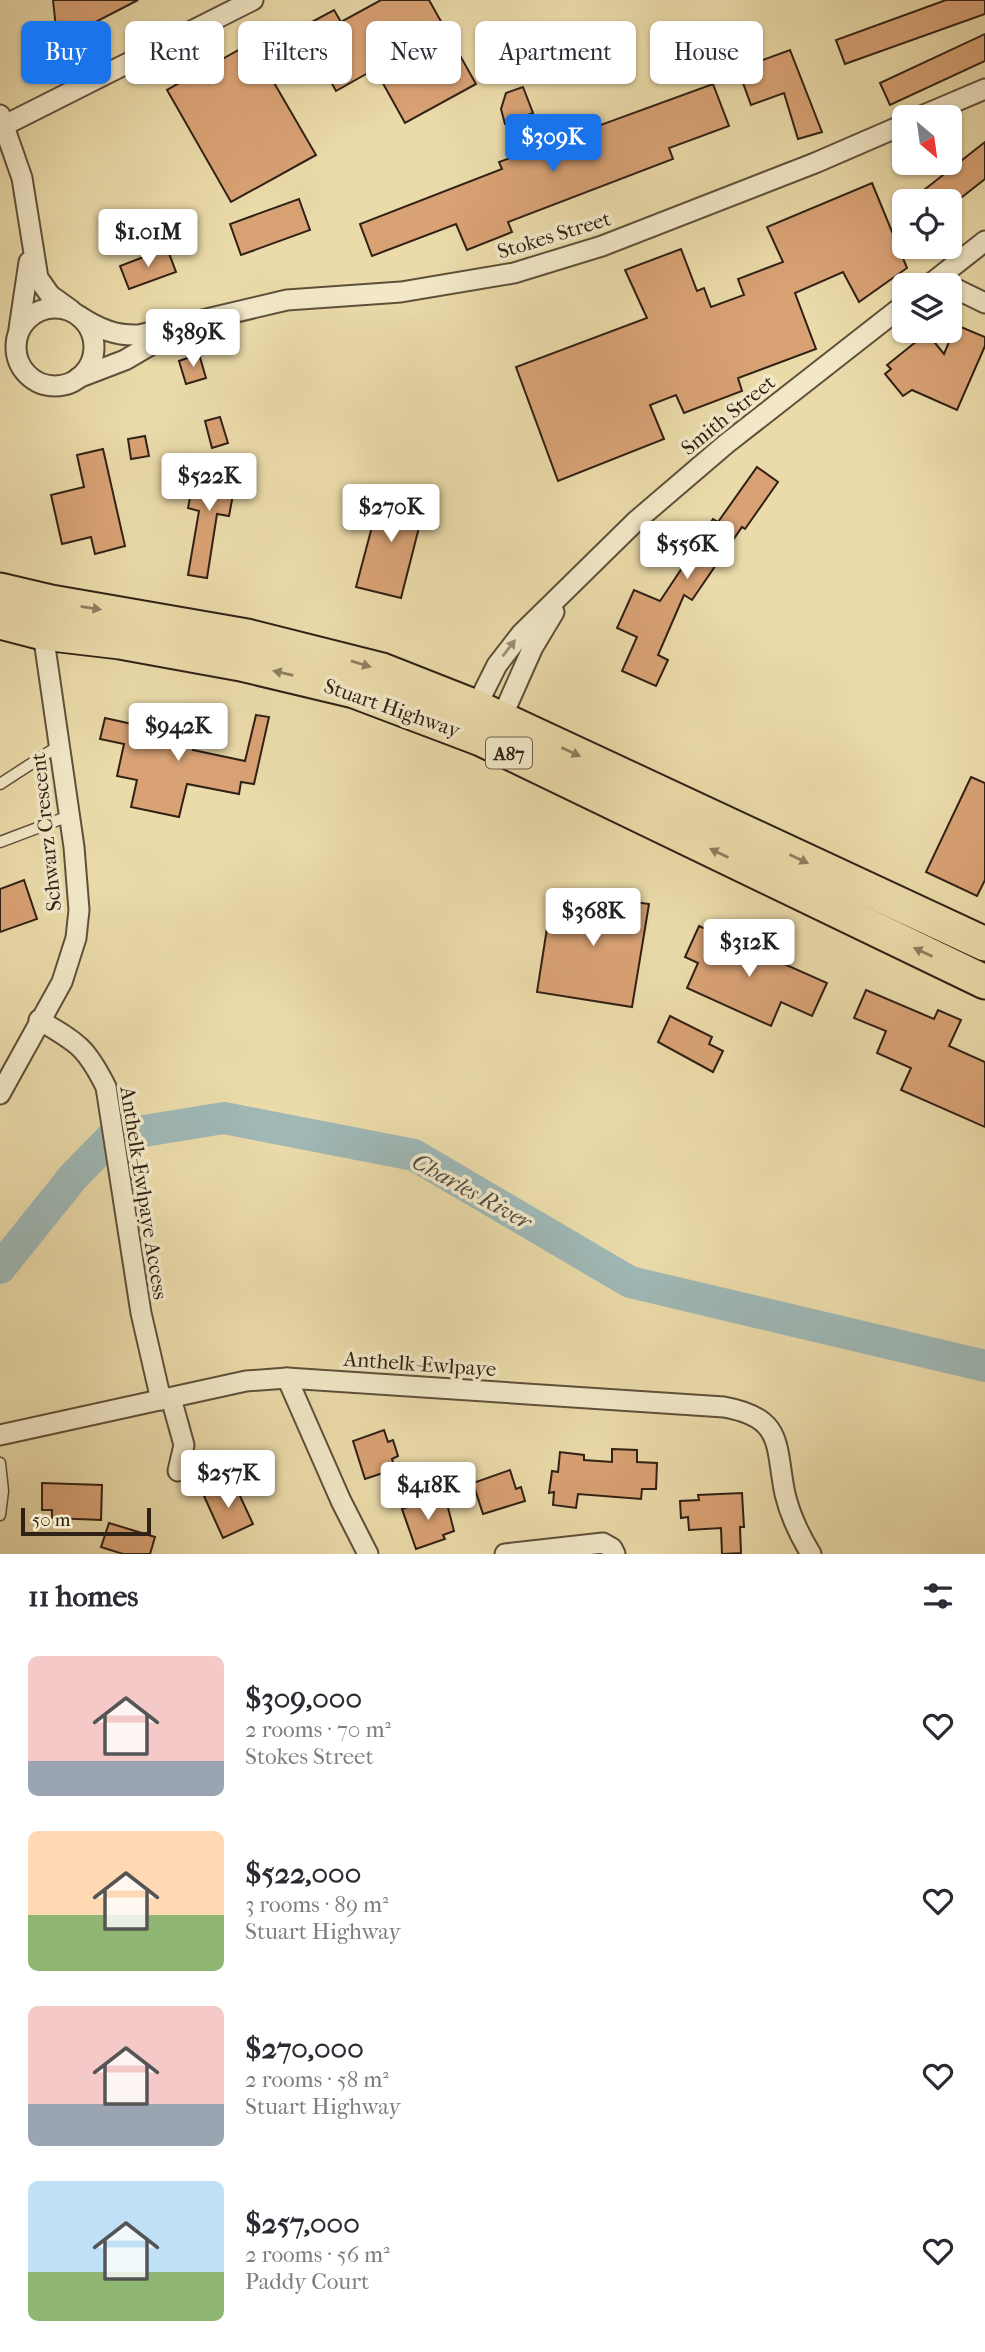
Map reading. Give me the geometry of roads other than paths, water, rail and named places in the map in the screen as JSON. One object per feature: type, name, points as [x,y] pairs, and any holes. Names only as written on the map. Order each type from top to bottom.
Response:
[{"type":"highway","name":"Stuart Highway","points":[[0,590],[47,617]]},
{"type":"highway","name":"Stuart Highway","points":[[0,622],[47,617],[247,636],[335,656],[394,675],[483,726],[985,982]]},
{"type":"highway","name":"Stuart Highway","points":[[483,726],[985,944]]},
{"type":"street","points":[[199,322],[152,333],[126,335],[104,330],[76,314],[43,287],[35,268],[22,178],[3,119],[253,0]]},
{"type":"street","points":[[947,105],[985,89]]},
{"type":"street","name":"Stokes Street","points":[[199,322],[287,300],[447,286],[524,270],[627,236],[892,130]]},
{"type":"street","points":[[17,336],[26,321],[41,310],[52,308],[76,314],[91,332],[94,343],[90,363],[71,382],[52,385],[33,379],[20,365],[17,336],[27,287],[31,240]]},
{"type":"street","points":[[952,273],[985,241]]},
{"type":"street","points":[[962,293],[985,303]]},
{"type":"street","name":"Smith Street","points":[[483,726],[488,680],[508,648],[636,521],[679,483],[892,314]]},
{"type":"street","points":[[78,377],[125,360],[150,344],[199,322]]},
{"type":"street","name":"Smith Street","points":[[483,726],[542,629],[588,571]]},
{"type":"street","name":"Schwarz Crescent","points":[[0,1094],[62,982],[76,938],[78,884],[47,617]]},
{"type":"street","name":"Anthelk-Ewlpaye Access","points":[[40,1020],[89,1054],[106,1087],[141,1313],[166,1399],[184,1445],[178,1471]]},
{"type":"street","points":[[287,1378],[341,1502],[368,1554]]},
{"type":"street","name":"Anthelk-Ewlpaye","points":[[0,1435],[246,1381],[287,1378],[724,1407],[743,1410],[758,1418],[776,1440],[781,1453],[785,1494],[795,1524],[811,1554]]},
{"type":"street","points":[[505,1554],[603,1543],[612,1548],[615,1554]]},
{"type":"lane","points":[[0,784],[60,745]]},
{"type":"lane","points":[[0,842],[69,816]]},
{"type":"lane","points":[[0,1463],[0,1515]]},
{"type":"waterway","name":"Charles River","points":[[0,1268],[73,1177],[113,1136],[224,1118],[414,1155],[630,1282],[985,1366]]}]
